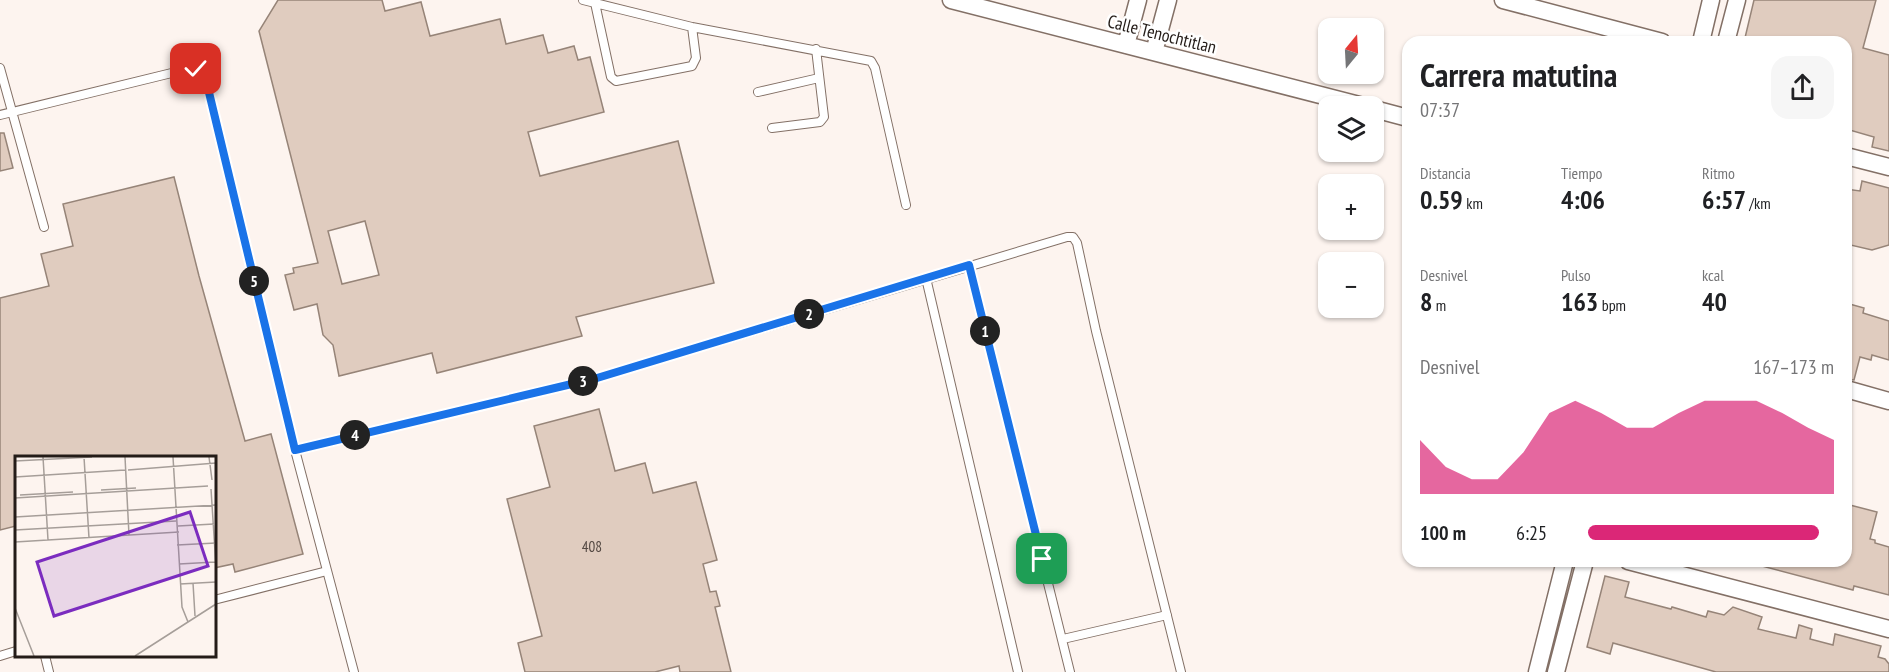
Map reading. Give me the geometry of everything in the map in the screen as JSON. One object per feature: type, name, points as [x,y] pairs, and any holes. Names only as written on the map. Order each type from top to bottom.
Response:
[{"type":"street","name":"Calle Tenochtitlan","points":[[951,0],[1324,96]]},
{"type":"street","points":[[1126,45],[1138,0]]},
{"type":"street","points":[[1154,52],[1168,0]]},
{"type":"street","points":[[1503,0],[1639,36]]},
{"type":"street","points":[[1702,36],[1711,0]]},
{"type":"street","points":[[1728,36],[1737,0]]},
{"type":"street","points":[[1384,112],[1402,116]]},
{"type":"street","points":[[1852,158],[1889,167]]},
{"type":"street","points":[[1852,391],[1889,400]]},
{"type":"street","points":[[1537,672],[1563,567]]},
{"type":"street","points":[[1556,672],[1583,567]]},
{"type":"street","points":[[1651,567],[1889,629]]},
{"type":"lane","points":[[584,0],[692,27],[871,61],[875,65],[906,205]]},
{"type":"lane","points":[[595,3],[611,77],[616,81],[692,66],[696,58],[692,27]]},
{"type":"lane","points":[[772,128],[822,120],[824,114],[816,49]]},
{"type":"lane","points":[[0,68],[44,227]]},
{"type":"lane","points":[[0,115],[181,70],[196,69],[206,80],[295,450],[354,672]]},
{"type":"lane","points":[[758,92],[819,78]]},
{"type":"lane","points":[[295,450],[597,378],[969,265],[1073,237],[1076,240],[1084,282],[1181,672]]},
{"type":"lane","points":[[969,265],[1070,672]]},
{"type":"lane","points":[[926,278],[1018,672]]},
{"type":"lane","points":[[216,599],[327,571]]},
{"type":"lane","points":[[1063,639],[1167,615]]},
{"type":"lane","points":[[0,656],[15,651]]},
{"type":"lane","points":[[45,657],[49,672]]},
{"type":"building","points":[[278,0],[382,0],[385,11],[421,2],[430,36],[500,19],[506,44],[543,35],[548,53],[574,46],[578,60],[590,57],[604,112],[528,132],[540,176],[678,141],[714,283],[576,317],[582,336],[437,373],[432,353],[339,376],[333,345],[323,335],[317,304],[294,310],[285,275],[294,273],[293,268],[318,263],[259,31]],"holes":[[[365,221],[379,275],[342,284],[328,231]]]},
{"type":"building","points":[[1754,0],[1876,0],[1863,48],[1889,55],[1889,151],[1872,147],[1874,137],[1852,131],[1852,36],[1745,36]]},
{"type":"building","points":[[0,133],[4,133],[13,168],[0,171]]},
{"type":"building","points":[[174,177],[245,441],[271,434],[303,554],[235,572],[233,564],[216,568],[216,456],[15,456],[15,526],[0,530],[0,298],[49,286],[41,254],[73,246],[63,204]]},
{"type":"building","points":[[1862,181],[1889,188],[1889,245],[1872,250],[1852,245],[1852,190],[1860,191]]},
{"type":"building","points":[[1852,305],[1864,308],[1863,313],[1889,321],[1889,360],[1872,355],[1871,360],[1860,357],[1854,380],[1852,380]]},
{"type":"building","points":[[599,409],[615,471],[645,463],[653,493],[696,482],[717,560],[703,564],[710,592],[716,591],[720,606],[715,607],[731,672],[680,672],[679,666],[655,672],[525,672],[518,643],[542,636],[507,499],[550,487],[534,426]]},
{"type":"building","points":[[1852,506],[1877,512],[1870,539],[1889,547],[1889,595],[1854,586],[1853,590],[1766,567],[1852,567]]},
{"type":"building","points":[[1605,576],[1629,582],[1625,597],[1671,609],[1672,607],[1706,617],[1708,611],[1724,615],[1733,607],[1762,617],[1758,629],[1796,638],[1799,625],[1812,629],[1810,639],[1833,645],[1835,634],[1881,646],[1878,657],[1885,659],[1889,664],[1889,672],[1716,672],[1613,643],[1610,654],[1587,647]]},
{"type":"route","points":[[196,69],[206,80],[295,450],[597,378],[969,265],[1042,559]]}]
